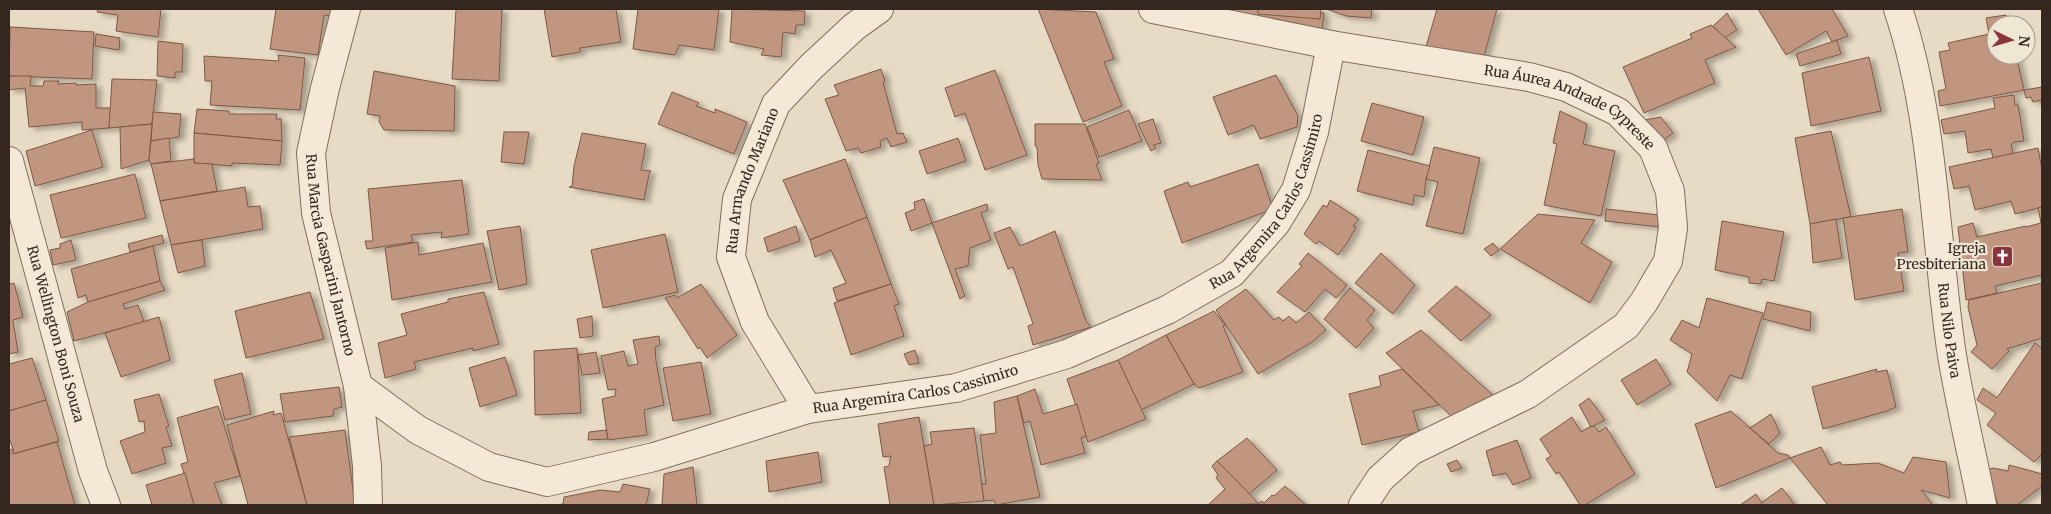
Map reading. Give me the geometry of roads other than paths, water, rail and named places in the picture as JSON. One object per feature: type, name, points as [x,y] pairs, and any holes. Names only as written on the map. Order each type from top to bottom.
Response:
[{"type":"street","name":"Rua Marcia Gasparini Jantorno","points":[[346,9],[325,88],[311,154],[316,213],[358,386],[367,466],[368,505]]},
{"type":"street","name":"Rua Armando Mariano","points":[[808,409],[755,322],[731,257],[737,199],[776,104],[811,67],[854,27],[879,9]]},
{"type":"street","name":"Rua Áurea Andrade Cypreste","points":[[1153,9],[1331,45],[1529,77],[1566,87],[1618,112],[1654,148],[1670,191],[1673,228],[1668,261],[1644,302],[1626,326],[1528,394],[1411,451],[1380,479],[1363,505]]},
{"type":"street","name":"Rua Nilo Paiva","points":[[1898,9],[1910,43],[1921,93],[1951,350],[1982,505]]},
{"type":"street","name":"Rua Argemira Carlos Cassimiro","points":[[358,386],[418,430],[445,444],[489,466],[547,482],[654,457],[808,409],[956,388],[1067,354],[1167,310],[1232,273],[1276,223],[1296,190],[1314,132],[1331,45]]},
{"type":"street","name":"Rua Wellington Boni Souza","points":[[9,161],[93,471],[106,505]]},
{"type":"place","name":"Igreja Presbiteriana","points":[[2002,256]]}]
